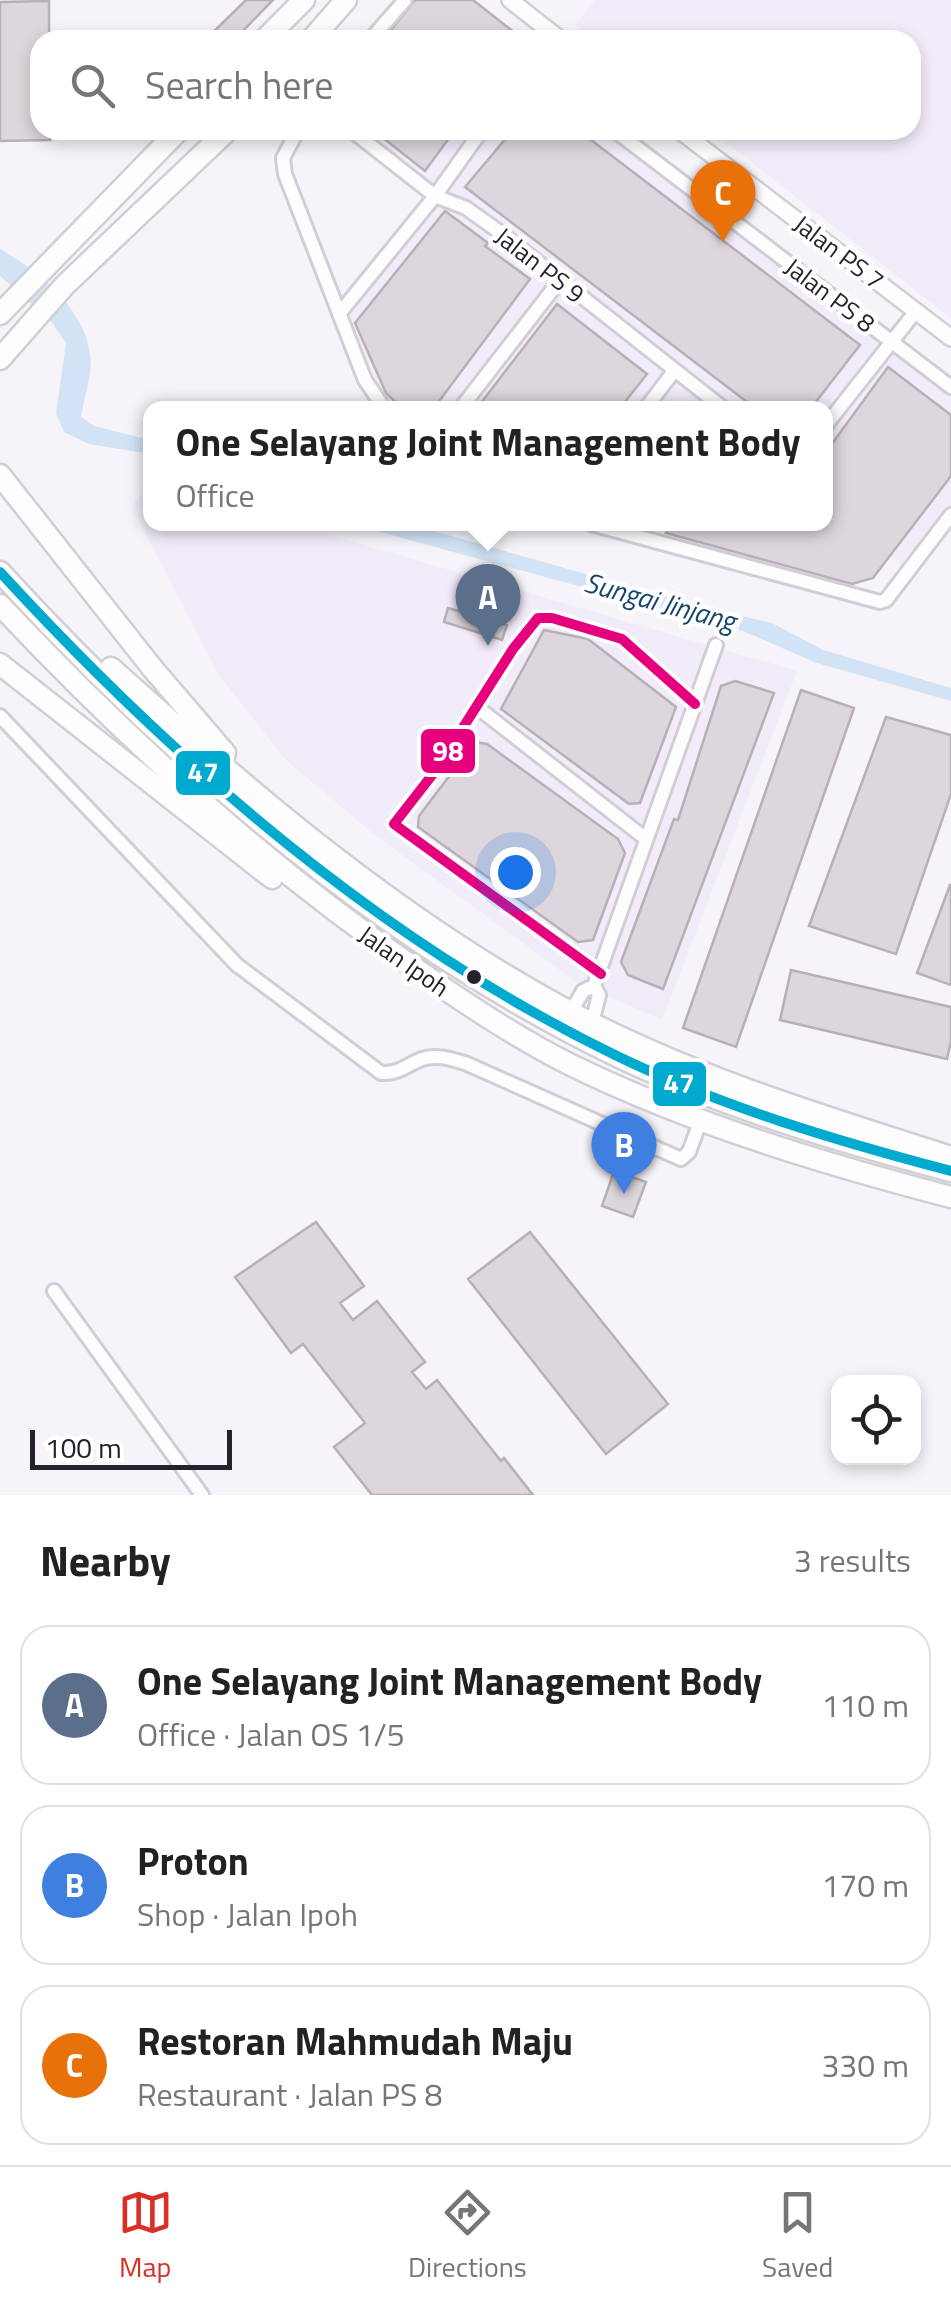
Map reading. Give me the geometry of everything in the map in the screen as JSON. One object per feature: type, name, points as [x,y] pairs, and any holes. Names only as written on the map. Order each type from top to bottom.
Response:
[{"type":"main road","points":[[274,30],[304,0]]},
{"type":"main road","points":[[320,30],[346,0]]},
{"type":"main road","points":[[0,314],[169,140]]},
{"type":"main road","points":[[0,358],[65,285],[217,140]]},
{"type":"main road","points":[[0,475],[210,737],[254,786],[332,856]]},
{"type":"main road","points":[[0,562],[257,797],[332,856],[486,961],[592,1022],[740,1087],[951,1157]]},
{"type":"main road","name":"Jalan Ipoh","points":[[0,572],[55,632],[150,722],[324,874],[414,940],[529,1010],[660,1075],[775,1120],[951,1172]]},
{"type":"main road","name":"Jalan Ipoh","points":[[0,605],[147,749],[259,851],[363,933],[470,1008],[569,1064],[700,1122],[840,1167],[951,1196]]},
{"type":"main road","points":[[0,664],[262,871],[364,944],[470,1008]]},
{"type":"street","points":[[379,30],[406,0]]},
{"type":"street","points":[[510,0],[549,30]]},
{"type":"street","points":[[293,140],[283,158],[285,174],[365,380],[379,401]]},
{"type":"street","name":"Jalan PS 9","points":[[364,140],[435,196],[466,208],[714,401]]},
{"type":"street","points":[[339,314],[435,196],[475,140]]},
{"type":"street","name":"Jalan PS 8","points":[[627,140],[951,387]]},
{"type":"street","name":"Jalan PS 7","points":[[692,140],[951,338]]},
{"type":"street","points":[[466,401],[560,280]]},
{"type":"street","points":[[833,416],[916,311]]},
{"type":"street","points":[[651,401],[674,370]]},
{"type":"street","points":[[617,531],[872,601],[886,600],[951,515]]},
{"type":"street","points":[[598,980],[394,824],[436,770],[513,649],[538,618],[552,618],[622,639],[695,704]]},
{"type":"street","points":[[592,1022],[599,995],[598,980],[716,645]]},
{"type":"street","points":[[478,708],[646,839]]},
{"type":"street","points":[[0,716],[238,965],[381,1073],[394,1074],[422,1059],[443,1057],[680,1160],[689,1152],[700,1122]]},
{"type":"street","points":[[572,1012],[582,991],[598,980]]},
{"type":"street","points":[[840,1122],[951,1146]]},
{"type":"street","points":[[54,1291],[202,1495]]},
{"type":"shaded area","points":[[595,0],[951,0],[951,318],[723,140],[921,140],[921,30],[582,30],[575,25]]},
{"type":"shaded area","points":[[372,140],[619,140],[951,393],[951,506],[903,566],[833,507],[833,401],[382,401],[344,315],[443,195]]},
{"type":"shaded area","points":[[143,490],[143,528],[132,507]]},
{"type":"shaded area","points":[[144,531],[316,531],[797,671],[662,1020],[575,981],[375,835],[286,760],[218,674]]},
{"type":"water","points":[[0,249],[30,268],[69,306],[86,337],[91,361],[81,417],[94,426],[143,438],[143,453],[89,444],[64,432],[56,414],[66,343],[50,320],[0,276]]},
{"type":"water","name":"Sungai Jinjang","points":[[377,531],[434,531],[772,623],[823,650],[951,688],[951,701],[817,663],[743,631]]},
{"type":"pier","points":[[718,605],[744,611],[737,634],[710,627]]},
{"type":"building","points":[[246,0],[273,0],[244,30],[215,30]]},
{"type":"building","points":[[415,0],[473,0],[511,30],[391,30]]},
{"type":"building","points":[[49,1],[49,30],[30,30],[30,140],[50,140],[0,141],[0,2]]},
{"type":"building","points":[[386,140],[448,140],[425,171]]},
{"type":"building","points":[[505,140],[591,140],[860,345],[816,401],[746,401],[465,187]]},
{"type":"building","points":[[445,211],[530,279],[439,401],[395,401],[386,393],[355,323]]},
{"type":"building","points":[[557,304],[647,374],[626,401],[482,401]]},
{"type":"building","points":[[888,367],[951,415],[951,476],[873,578],[852,584],[666,533],[833,531],[833,442]]},
{"type":"building","points":[[448,608],[507,625],[502,640],[444,622]]},
{"type":"building","points":[[544,630],[588,639],[676,707],[640,803],[629,804],[501,709]]},
{"type":"building","points":[[735,681],[774,693],[663,989],[628,975],[621,962],[674,819],[678,820],[721,686]]},
{"type":"building","points":[[801,690],[854,708],[736,1047],[683,1028]]},
{"type":"building","points":[[886,717],[951,735],[951,794],[896,954],[809,926]]},
{"type":"building","points":[[475,742],[487,744],[618,839],[625,853],[593,940],[578,942],[418,827],[419,816]]},
{"type":"building","points":[[951,885],[951,985],[917,973]]},
{"type":"building","points":[[791,970],[951,1007],[947,1059],[780,1020]]},
{"type":"building","points":[[614,1171],[646,1182],[633,1217],[602,1206]]},
{"type":"building","points":[[316,1222],[364,1286],[340,1303],[353,1320],[377,1301],[425,1362],[412,1372],[426,1389],[437,1380],[533,1495],[372,1495],[334,1447],[365,1423],[303,1344],[291,1353],[235,1277]]},
{"type":"building","points":[[530,1232],[668,1404],[606,1454],[468,1279]]},
{"type":"transit line","name":"47","points":[[0,572],[67,643],[210,779],[285,843],[445,958],[528,1009],[655,1074],[780,1121],[951,1171]]},
{"type":"transit line","name":"98","points":[[601,974],[394,824],[436,770],[513,649],[538,618],[552,618],[622,639],[695,704]]},
{"type":"place","name":"Restoran Mahmudah Maju","points":[[723,242]]},
{"type":"place","name":"One Selayang Joint Management Body","points":[[488,646]]},
{"type":"place","name":"Proton","points":[[624,1194]]}]
